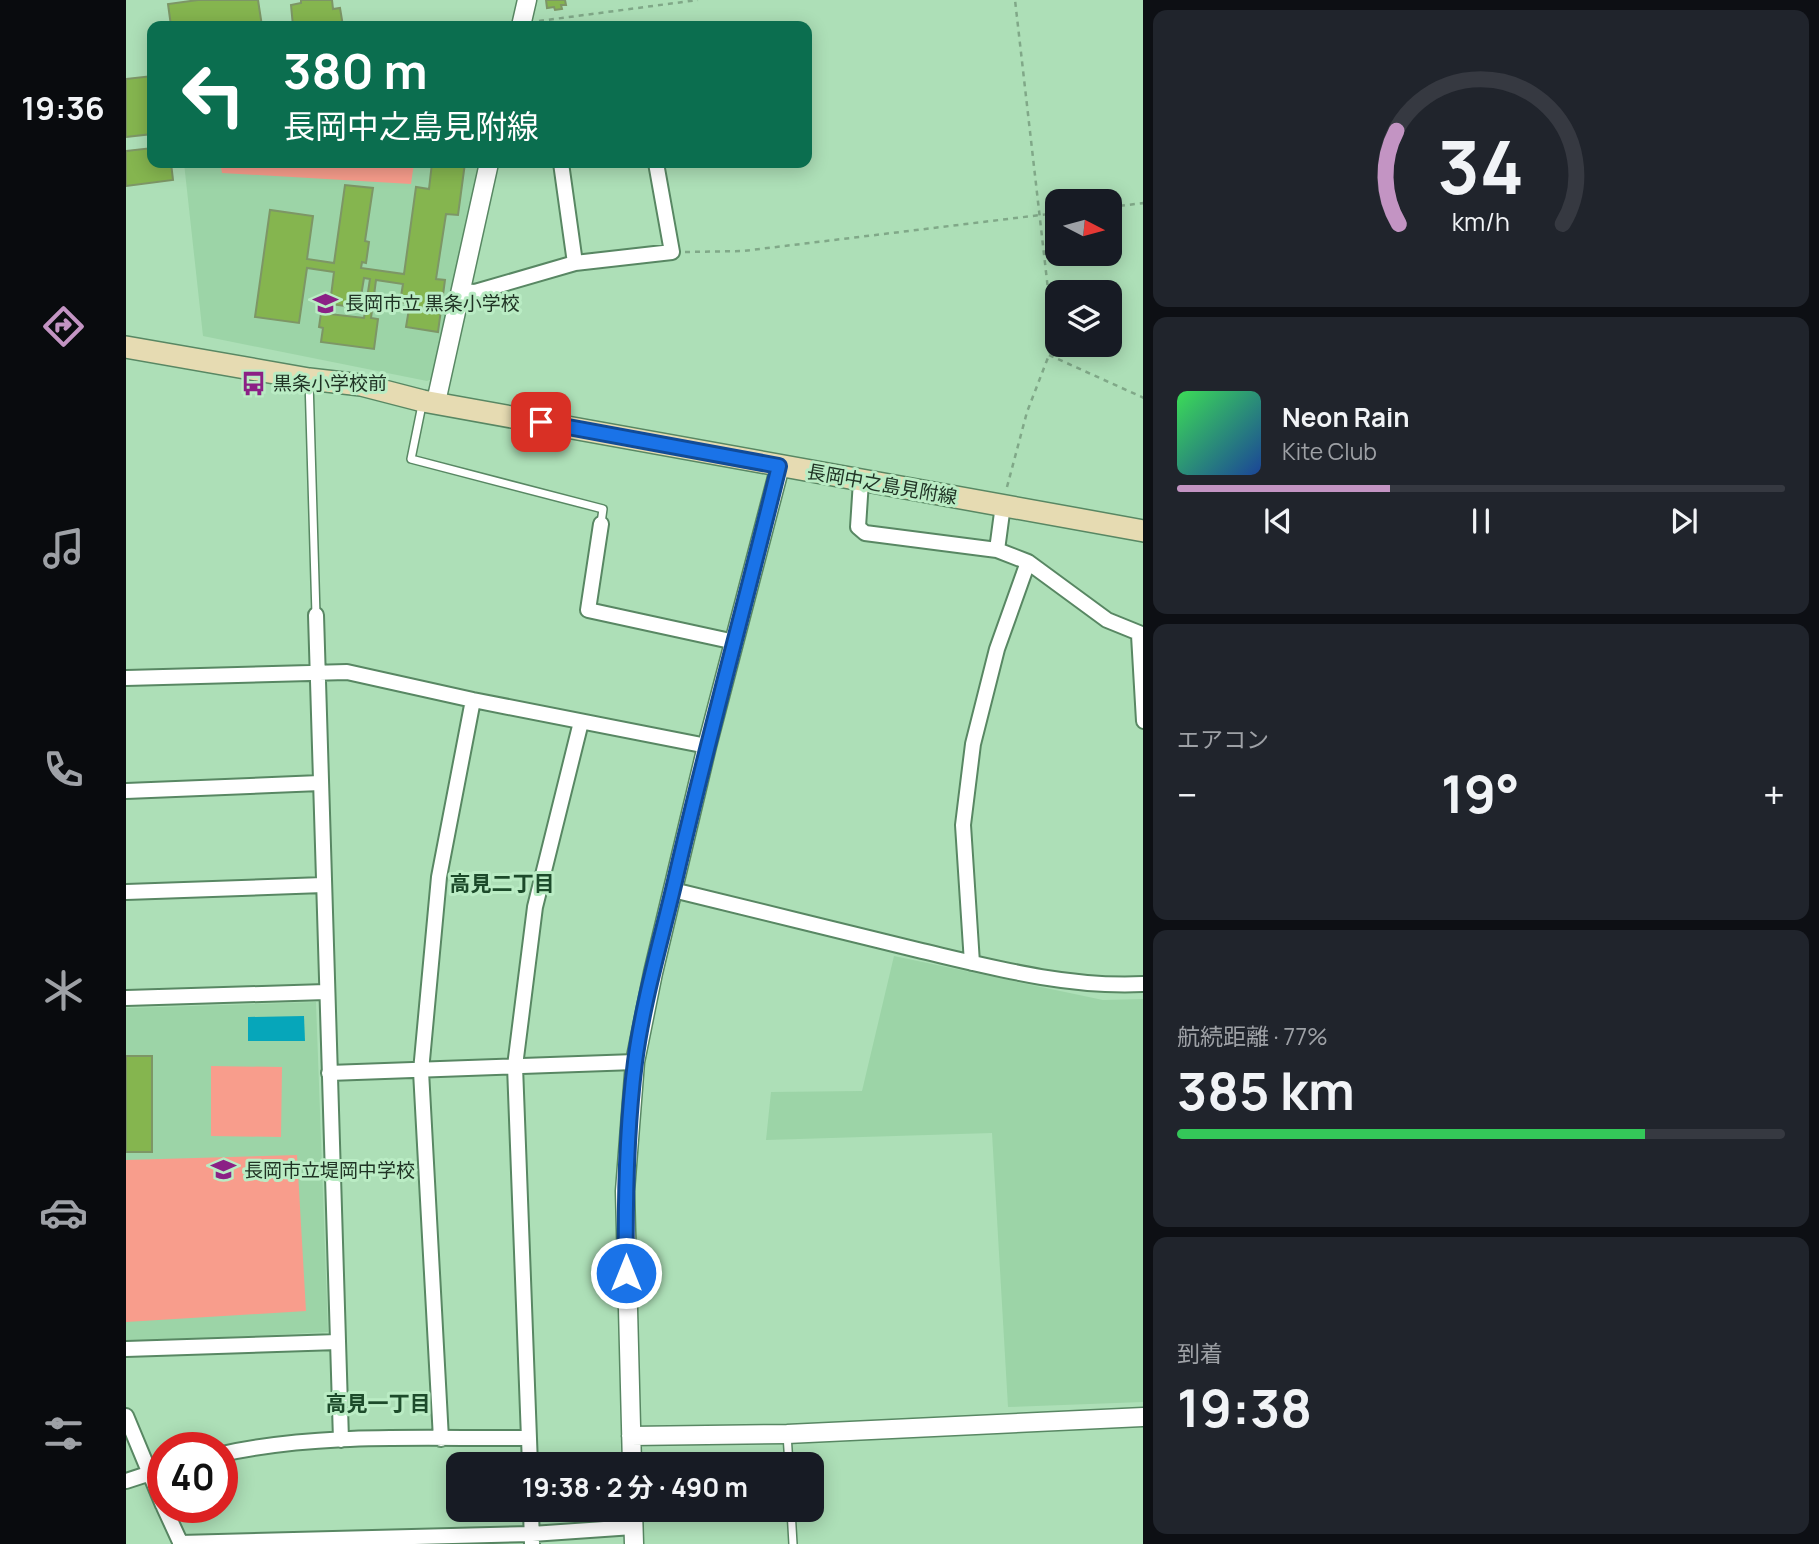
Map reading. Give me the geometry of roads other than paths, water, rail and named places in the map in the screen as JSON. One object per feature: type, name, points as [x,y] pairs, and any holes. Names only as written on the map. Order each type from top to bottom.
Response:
[{"type":"main road","name":"長岡中之島見附線","points":[[126,347],[309,379],[361,385],[429,401],[1143,531]]},
{"type":"street","points":[[523,21],[527,0]]},
{"type":"street","points":[[429,401],[461,290],[488,168]]},
{"type":"street","points":[[562,168],[575,263]]},
{"type":"street","points":[[461,290],[475,292],[575,263],[672,253],[657,168]]},
{"type":"street","points":[[632,1452],[625,1191],[635,1062],[653,973],[707,746],[736,642],[779,466]]},
{"type":"street","points":[[861,481],[858,527],[865,533],[997,550],[1028,562],[1107,620],[1141,635],[1143,721]]},
{"type":"street","points":[[997,550],[1003,505]]},
{"type":"street","points":[[601,524],[588,610],[736,642]]},
{"type":"street","points":[[972,963],[963,825],[967,789],[974,744],[997,649],[1028,562]]},
{"type":"street","points":[[316,615],[341,1440]]},
{"type":"street","points":[[126,678],[347,672],[707,746]]},
{"type":"street","points":[[441,1439],[421,1071],[439,877],[473,700]]},
{"type":"street","points":[[530,1452],[515,1066],[535,907],[581,722]]},
{"type":"street","points":[[126,791],[320,783]]},
{"type":"street","points":[[126,892],[323,885]]},
{"type":"street","points":[[673,890],[972,963],[1059,979],[1124,985],[1143,984]]},
{"type":"street","points":[[126,998],[326,992]]},
{"type":"street","points":[[329,1073],[635,1062]]},
{"type":"street","points":[[126,1349],[338,1342]]},
{"type":"street","points":[[126,1416],[147,1454]]},
{"type":"street","points":[[631,1436],[787,1434],[1143,1417]]},
{"type":"street","points":[[238,1451],[304,1441],[529,1438]]},
{"type":"street","points":[[126,1481],[147,1474]]},
{"type":"street","points":[[171,1523],[180,1543],[532,1539],[633,1527]]},
{"type":"lane","points":[[309,379],[316,615]]},
{"type":"lane","points":[[429,401],[411,459],[603,509],[601,524]]},
{"type":"lane","points":[[787,1434],[788,1452]]},
{"type":"lane","points":[[792,1522],[793,1544]]},
{"type":"water","points":[[304,1016],[305,1041],[248,1041],[248,1017]]},
{"type":"place","name":"長岡市立 黒条小学校","points":[[325,303]]},
{"type":"place","name":"黒条小学校前","points":[[253,383]]},
{"type":"place","name":"長岡市立堤岡中学校","points":[[224,1170]]},
{"type":"district","name":"高見二丁目","points":[[502,884]]},
{"type":"district","name":"高見一丁目","points":[[378,1404]]}]
